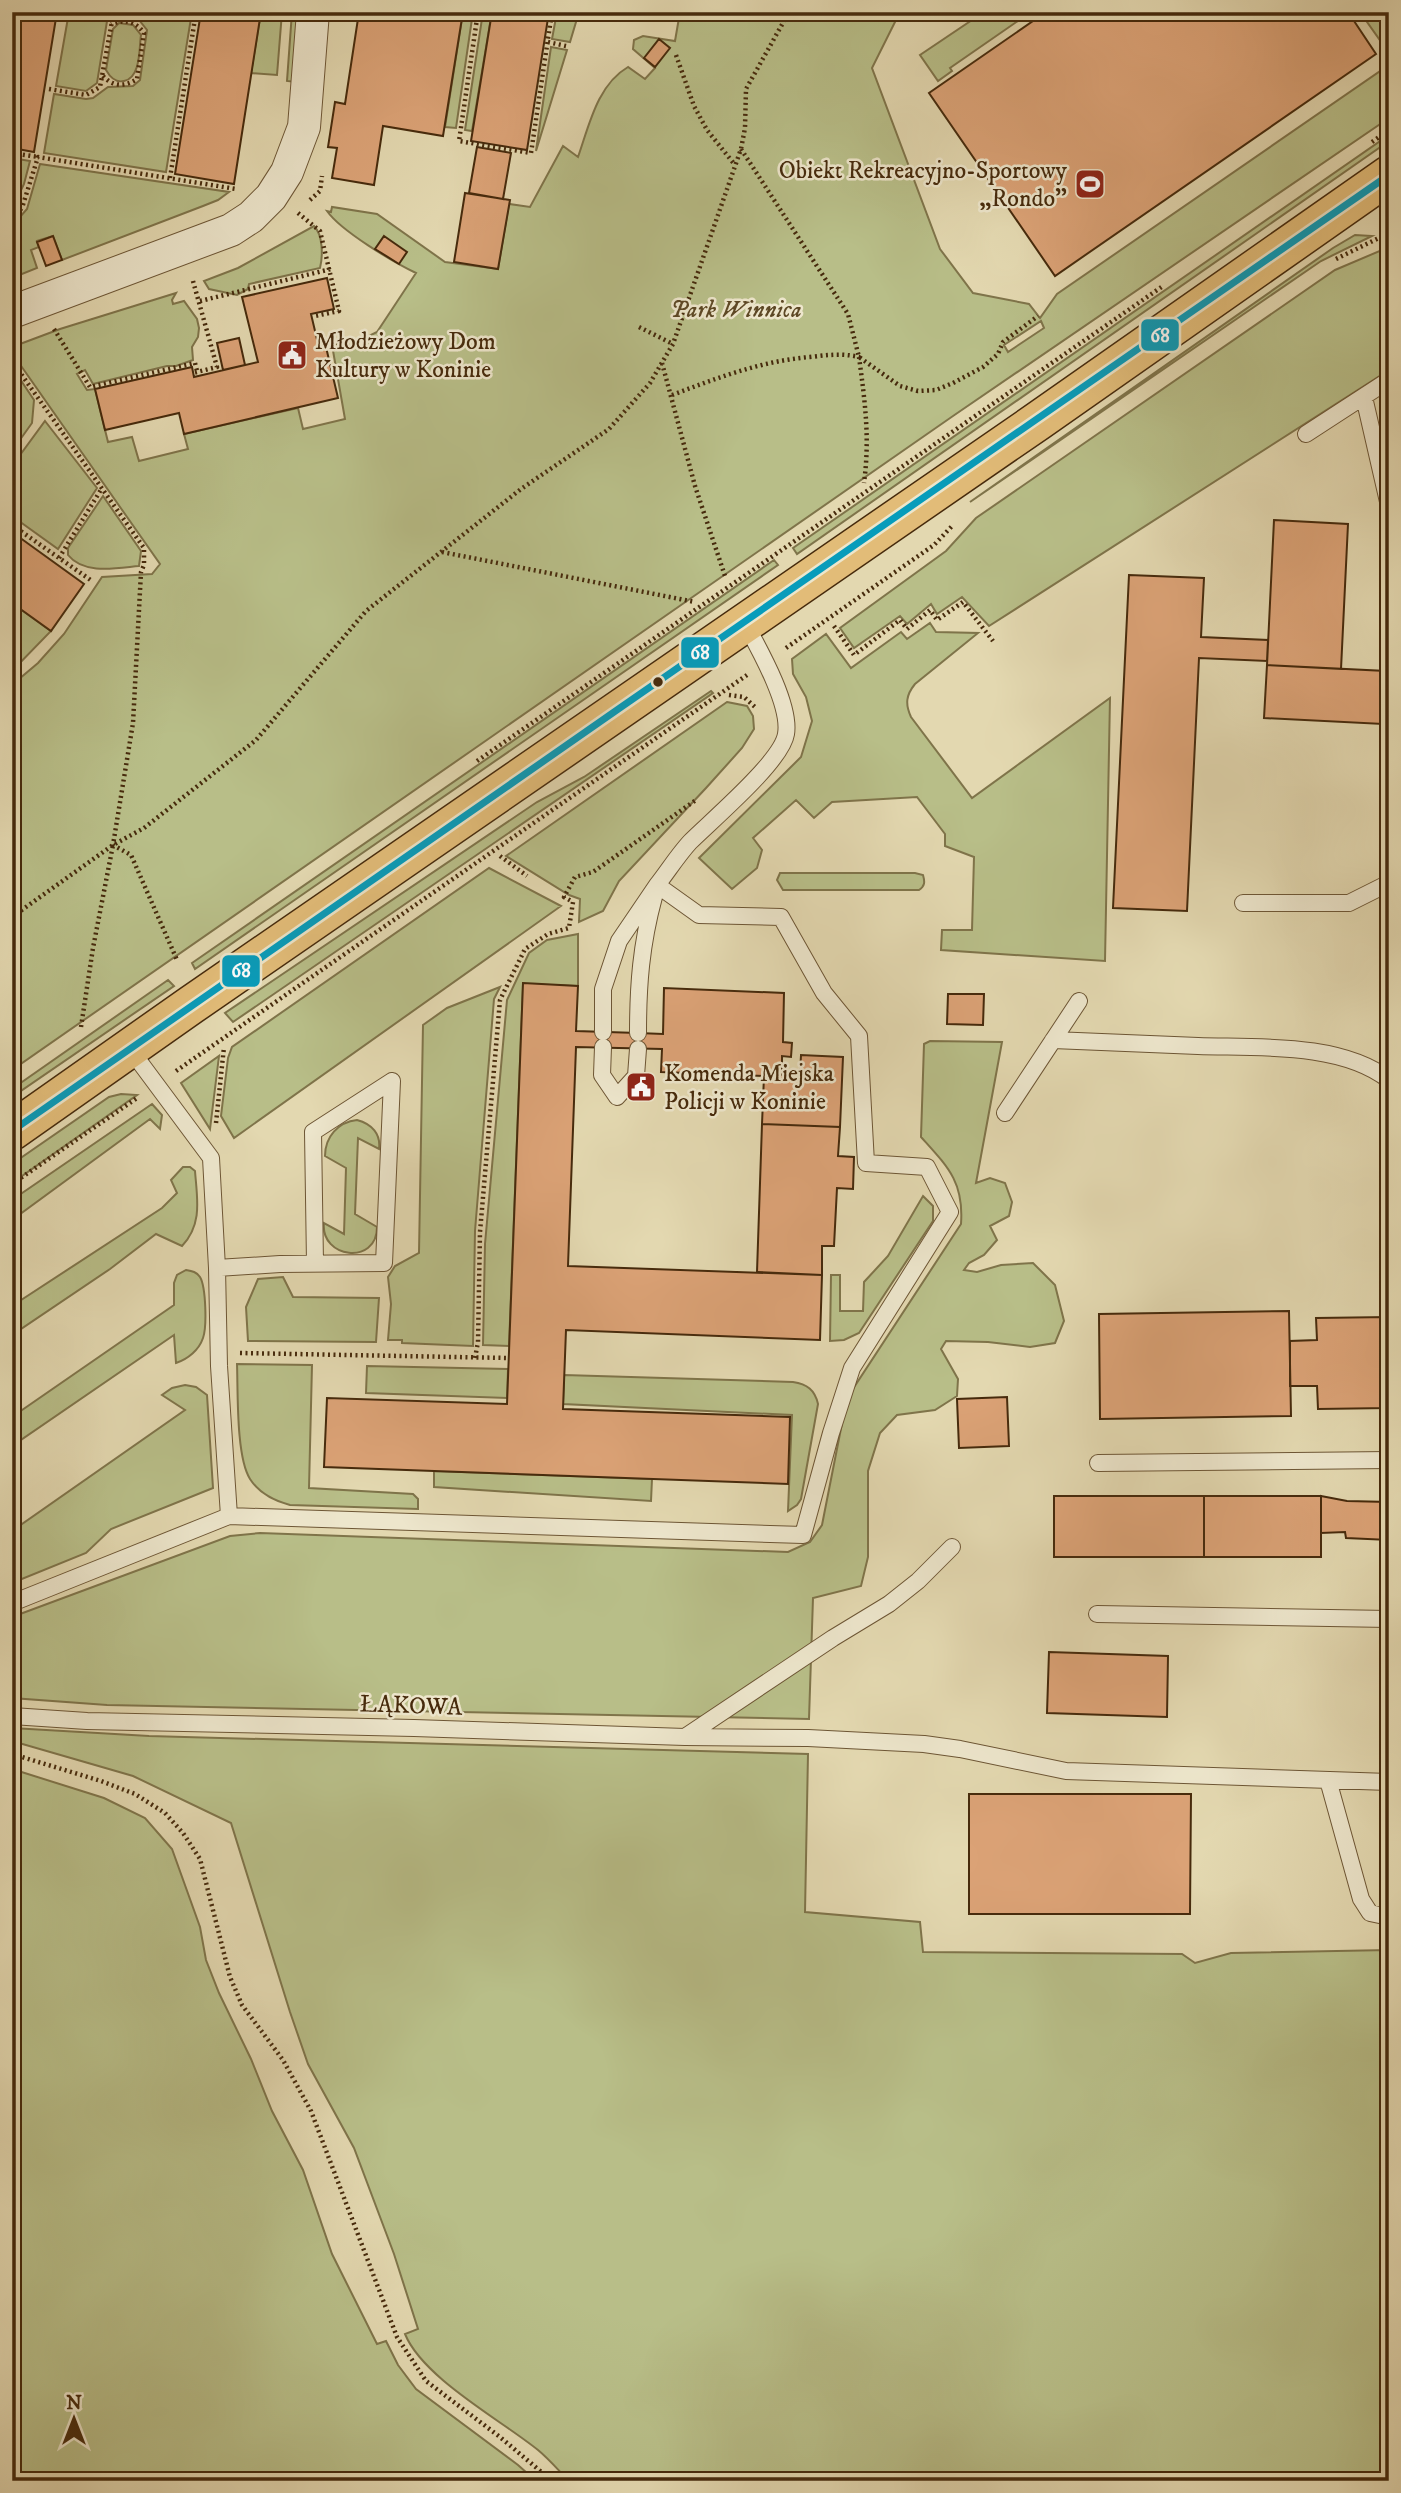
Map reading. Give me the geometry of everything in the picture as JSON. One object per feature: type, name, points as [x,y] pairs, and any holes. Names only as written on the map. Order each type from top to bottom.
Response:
[{"type":"main road","points":[[12,1131],[745,623],[1377,160]]},
{"type":"street","points":[[12,312],[231,230],[251,217],[271,197],[287,172],[304,127],[313,12]]},
{"type":"lane","points":[[1306,434],[1389,380]]},
{"type":"lane","points":[[1364,397],[1385,475],[1389,506]]},
{"type":"lane","points":[[657,885],[645,930],[639,971],[636,1076],[617,1097],[602,1076],[603,989],[619,941],[657,885],[688,845],[757,777],[777,753],[786,735],[786,716],[766,662],[745,623]]},
{"type":"lane","points":[[1243,903],[1349,903],[1389,883]]},
{"type":"lane","points":[[12,1603],[229,1516],[803,1535],[852,1368],[950,1212],[927,1167],[866,1163],[859,1036],[824,993],[780,917],[699,915],[657,885]]},
{"type":"lane","points":[[1005,1113],[1079,1001]]},
{"type":"lane","points":[[1053,1040],[1293,1049],[1349,1059],[1376,1070],[1389,1080]]},
{"type":"lane","points":[[130,1049],[211,1158],[219,1359],[229,1516]]},
{"type":"lane","points":[[217,1268],[384,1263],[392,1082],[313,1132],[315,1263]]},
{"type":"lane","points":[[1098,1463],[1389,1460]]},
{"type":"lane","points":[[685,1737],[888,1604],[918,1581],[952,1547]]},
{"type":"lane","points":[[1097,1614],[1389,1619]]},
{"type":"lane","name":"ŁĄKOWA","points":[[12,1716],[87,1721],[808,1738],[924,1744],[1066,1771],[1389,1782]]},
{"type":"lane","points":[[1328,1780],[1361,1899],[1370,1913],[1389,1917]]},
{"type":"path","points":[[49,89],[86,95],[100,87],[111,12]]},
{"type":"path","points":[[170,178],[197,12]]},
{"type":"path","points":[[478,12],[459,141],[531,153],[552,12]]},
{"type":"path","points":[[12,917],[113,845],[144,828],[256,740],[366,611],[521,489],[609,429],[650,383],[673,344],[741,149],[745,128],[746,89],[789,12]]},
{"type":"path","points":[[102,75],[108,82],[118,85],[129,84],[137,79],[144,33],[138,24],[129,21],[111,24]]},
{"type":"path","points":[[548,42],[566,46]]},
{"type":"path","points":[[676,55],[694,106],[707,130],[735,165]]},
{"type":"path","points":[[1377,160],[1389,130]]},
{"type":"path","points":[[741,149],[848,314],[859,357],[868,451],[864,484]]},
{"type":"path","points":[[12,153],[227,187]]},
{"type":"path","points":[[12,217],[22,208],[38,157]]},
{"type":"path","points":[[297,213],[320,231],[339,311],[315,316]]},
{"type":"path","points":[[1326,264],[1389,233]]},
{"type":"path","points":[[200,301],[331,269]]},
{"type":"path","points":[[52,326],[90,387],[195,363],[195,372],[217,367],[193,281]]},
{"type":"path","points":[[475,762],[1171,281]]},
{"type":"path","points":[[671,395],[742,369],[786,359],[844,354],[859,357],[900,386],[918,391],[936,390],[983,367],[998,354],[1003,342],[1038,316]]},
{"type":"path","points":[[639,327],[673,344]]},
{"type":"path","points":[[12,361],[144,548],[133,723],[81,1027]]},
{"type":"path","points":[[662,363],[695,486],[726,579]]},
{"type":"path","points":[[59,558],[102,488]]},
{"type":"path","points":[[12,1184],[934,545],[960,518]]},
{"type":"path","points":[[12,525],[92,581]]},
{"type":"path","points":[[441,552],[695,602]]},
{"type":"path","points":[[834,626],[854,655],[900,620],[907,629],[930,610],[937,620],[963,602],[993,641]]},
{"type":"path","points":[[729,695],[744,697],[753,703],[760,714]]},
{"type":"path","points":[[475,1359],[478,1342],[480,1232],[500,1000],[525,949],[548,934],[569,928],[573,902],[564,897],[575,877],[593,872],[699,798]]},
{"type":"path","points":[[113,845],[131,855],[177,960]]},
{"type":"path","points":[[500,856],[527,876]]},
{"type":"path","points":[[219,1359],[509,1359]]},
{"type":"path","points":[[12,1754],[135,1794],[165,1813],[183,1833],[200,1859],[230,1976],[242,2005],[283,2060],[311,2111],[397,2337],[426,2381],[500,2437],[552,2481]]},
{"type":"green space","points":[[69,12],[107,12],[108,15],[97,83],[86,91],[56,86]]},
{"type":"green space","points":[[117,12],[192,12],[166,172],[44,153],[54,94],[93,98],[108,87],[133,86],[140,80],[147,30],[139,20],[122,17]]},
{"type":"green space","points":[[261,12],[282,12],[277,75],[251,73]]},
{"type":"green space","points":[[292,12],[299,12],[295,82],[287,81]]},
{"type":"green space","points":[[463,12],[473,12],[456,128],[445,127]]},
{"type":"green space","points":[[483,12],[492,12],[472,131],[465,130]]},
{"type":"green space","points":[[557,12],[579,12],[570,42],[552,39]]},
{"type":"green space","name":"Park Winnica","points":[[680,12],[900,12],[872,68],[940,249],[973,293],[1029,304],[1040,318],[1057,294],[1389,65],[1389,118],[953,416],[12,1070],[12,685],[38,663],[64,634],[102,577],[152,574],[160,564],[12,353],[12,347],[176,293],[173,304],[184,301],[197,319],[199,328],[198,337],[192,347],[193,360],[93,384],[85,370],[77,374],[87,390],[95,389],[108,442],[132,437],[139,461],[188,449],[184,434],[298,408],[303,429],[345,419],[332,345],[365,338],[377,332],[416,273],[355,237],[327,211],[331,212],[332,207],[377,214],[445,262],[498,269],[509,204],[530,207],[563,146],[578,157],[601,95],[617,75],[628,67],[645,79],[655,68],[633,49],[634,40],[643,36],[675,41]],"holes":[[[1041,321],[1044,328],[1008,352],[1004,345]]]},
{"type":"green space","points":[[984,12],[1022,12],[1025,16],[950,68],[952,71],[938,81],[920,55]]},
{"type":"green space","points":[[1360,12],[1389,12],[1389,53]]},
{"type":"green space","points":[[119,23],[133,25],[141,35],[136,69],[130,79],[124,81],[113,79],[106,70],[113,29]]},
{"type":"green space","points":[[551,47],[567,50],[536,151]]},
{"type":"green space","points":[[1389,135],[1389,141],[797,554],[793,548]]},
{"type":"green space","points":[[12,158],[30,161],[24,184],[12,209]]},
{"type":"green space","points":[[40,164],[229,192],[218,200],[62,260],[53,236],[37,241],[39,247],[31,250],[37,268],[12,278],[12,226],[27,209]]},
{"type":"green space","points":[[314,226],[322,246],[320,268],[249,284],[248,289],[237,295],[209,289],[204,281],[238,268]]},
{"type":"green space","points":[[1355,235],[1372,236],[1321,261],[970,502],[1333,248]]},
{"type":"green space","points":[[1389,247],[1389,370],[989,626],[962,597],[937,614],[931,604],[907,624],[900,616],[854,648],[840,628],[946,551],[976,518],[1335,270]]},
{"type":"green space","points":[[12,367],[34,400],[32,423],[12,451]]},
{"type":"green space","points":[[45,421],[97,488],[58,549],[12,516],[12,466]]},
{"type":"green space","points":[[103,496],[141,551],[139,566],[92,568],[68,555],[68,548]]},
{"type":"green space","points":[[774,560],[778,565],[195,969],[192,963]]},
{"type":"green space","points":[[12,603],[51,631],[12,671]]},
{"type":"green space","points":[[930,623],[936,632],[978,633],[915,684],[907,700],[911,717],[972,798],[1110,698],[1105,961],[941,950],[942,930],[972,930],[974,857],[945,846],[945,834],[917,797],[832,802],[814,818],[796,800],[753,838],[762,850],[757,868],[732,889],[699,858],[801,757],[812,721],[806,697],[793,674],[792,659],[826,634],[851,668],[901,632],[907,639]]},
{"type":"green space","points":[[711,691],[713,693],[233,1022],[225,1013],[537,802],[584,777]]},
{"type":"green space","points":[[727,702],[747,706],[753,716],[754,729],[742,748],[619,881],[603,911],[579,922],[580,899],[506,856]]},
{"type":"green space","points":[[489,868],[561,906],[234,1138],[221,1116],[228,1058],[232,1047]]},
{"type":"green space","points":[[780,873],[915,873],[923,875],[924,882],[919,890],[783,890],[777,880]]},
{"type":"green space","points":[[578,934],[578,986],[523,984],[509,1346],[483,1345],[485,1244],[507,1000],[529,953],[547,940]]},
{"type":"green space","points":[[168,980],[174,986],[12,1097],[12,1089]]},
{"type":"green space","points":[[500,987],[494,999],[475,1231],[473,1346],[388,1340],[391,1304],[388,1277],[395,1266],[419,1253],[423,1025],[447,1008]]},
{"type":"green space","points":[[930,1041],[1002,1042],[976,1183],[990,1178],[1005,1183],[1012,1202],[1009,1216],[990,1226],[997,1240],[984,1255],[969,1263],[964,1270],[977,1272],[1001,1265],[1033,1263],[1055,1285],[1064,1321],[1055,1343],[1030,1347],[946,1341],[941,1349],[958,1379],[957,1396],[935,1410],[897,1415],[880,1433],[868,1471],[868,1557],[861,1586],[813,1598],[809,1719],[107,1705],[12,1698],[12,1617],[230,1536],[260,1533],[788,1552],[810,1542],[822,1525],[847,1398],[961,1224],[957,1186],[939,1157],[921,1137],[924,1044]]},
{"type":"green space","points":[[219,1056],[210,1129],[181,1083]]},
{"type":"green space","points":[[121,1094],[137,1095],[12,1183],[12,1164],[109,1097]]},
{"type":"green space","points":[[152,1104],[162,1115],[160,1129],[150,1119],[12,1220],[12,1200]]},
{"type":"green space","points":[[357,1120],[374,1130],[379,1139],[379,1149],[358,1138],[355,1214],[377,1227],[375,1239],[368,1248],[349,1253],[331,1244],[325,1235],[324,1223],[344,1234],[346,1168],[325,1156],[327,1143],[334,1132],[344,1124]]},
{"type":"green space","points":[[183,1167],[190,1167],[195,1171],[197,1210],[193,1229],[182,1246],[156,1234],[110,1269],[12,1335],[12,1306],[162,1208],[177,1193],[171,1180]]},
{"type":"green space","points":[[923,1196],[933,1206],[933,1221],[859,1333],[844,1340],[830,1341],[831,1275],[840,1275],[840,1311],[863,1311],[864,1282],[888,1256]]},
{"type":"green space","points":[[186,1270],[200,1277],[205,1298],[204,1333],[196,1350],[176,1363],[174,1335],[12,1446],[12,1417],[174,1305],[174,1283],[177,1275]]},
{"type":"green space","points":[[283,1277],[293,1297],[379,1298],[376,1342],[248,1341],[246,1307],[258,1279]]},
{"type":"green space","points":[[237,1364],[312,1365],[309,1488],[413,1494],[418,1499],[418,1509],[290,1505],[263,1492],[250,1479],[242,1456]]},
{"type":"green space","points":[[367,1366],[508,1369],[507,1398],[366,1393]]},
{"type":"green space","points":[[564,1375],[793,1382],[806,1386],[815,1395],[818,1404],[801,1499],[788,1511],[792,1415],[563,1404]]},
{"type":"green space","points":[[185,1385],[196,1387],[207,1395],[213,1488],[111,1529],[86,1553],[12,1583],[12,1531],[185,1410],[162,1395],[172,1388]]},
{"type":"green space","points":[[434,1471],[652,1479],[651,1501],[434,1487]]},
{"type":"green space","points":[[12,1728],[149,1736],[808,1754],[805,1912],[920,1922],[923,1952],[1182,1954],[1195,1963],[1231,1953],[1389,1950],[1389,2481],[569,2481],[538,2450],[445,2382],[414,2350],[405,2334],[418,2329],[394,2254],[354,2148],[308,2064],[231,1823],[133,1776],[12,1741]]},
{"type":"green space","points":[[12,1769],[104,1798],[145,1818],[172,1849],[200,1927],[206,1960],[219,1993],[251,2059],[272,2111],[303,2170],[332,2254],[377,2344],[386,2341],[398,2365],[416,2389],[536,2481],[12,2481]]},
{"type":"building","points":[[12,12],[57,12],[34,152],[12,148]]},
{"type":"building","points":[[201,12],[261,12],[234,184],[175,174]]},
{"type":"building","points":[[359,12],[463,12],[443,136],[383,126],[374,185],[332,178],[337,148],[328,147],[335,102],[345,104]]},
{"type":"building","points":[[492,12],[549,12],[527,150],[471,141]]},
{"type":"building","name":"Obiekt Rekreacyjno-Sportowy „Rondo”","points":[[1046,12],[1348,12],[1376,54],[1055,276],[929,93]]},
{"type":"building","points":[[659,39],[670,48],[655,67],[644,58]]},
{"type":"building","points":[[477,147],[511,153],[503,199],[469,193]]},
{"type":"building","points":[[465,193],[510,200],[498,269],[454,262]]},
{"type":"building","points":[[53,236],[62,260],[46,266],[37,242]]},
{"type":"building","points":[[384,236],[407,252],[399,264],[375,249]]},
{"type":"building","name":"Młodzieżowy Dom Kultury w Koninie","points":[[327,278],[334,309],[311,314],[319,348],[326,347],[338,398],[184,434],[179,413],[105,430],[95,389],[192,367],[194,377],[258,362],[242,297]]},
{"type":"building","points":[[239,338],[245,365],[223,370],[217,343]]},
{"type":"building","points":[[1274,520],[1348,524],[1341,669],[1267,665]]},
{"type":"building","points":[[12,532],[84,584],[51,631],[12,603]]},
{"type":"building","points":[[1129,575],[1204,578],[1201,637],[1268,640],[1267,661],[1199,658],[1187,911],[1113,908]]},
{"type":"building","points":[[1267,665],[1386,671],[1383,724],[1264,718]]},
{"type":"building","points":[[523,983],[578,986],[576,1031],[663,1034],[664,988],[784,993],[783,1042],[792,1043],[791,1057],[782,1056],[782,1075],[800,1075],[801,1055],[843,1057],[840,1127],[762,1124],[764,1076],[661,1072],[662,1049],[576,1047],[568,1266],[822,1275],[820,1340],[566,1330],[563,1409],[790,1417],[788,1484],[324,1467],[327,1398],[507,1404]]},
{"type":"building","points":[[948,994],[984,994],[983,1025],[947,1024]]},
{"type":"building","points":[[762,1124],[840,1127],[838,1156],[854,1157],[853,1189],[837,1188],[834,1246],[822,1246],[822,1275],[757,1272]]},
{"type":"building","points":[[1289,1311],[1291,1416],[1100,1419],[1099,1314]]},
{"type":"building","points":[[1389,1317],[1389,1408],[1318,1409],[1317,1386],[1290,1386],[1290,1341],[1317,1340],[1316,1318]]},
{"type":"building","points":[[1007,1397],[1009,1446],[959,1448],[957,1399]]},
{"type":"building","points":[[1054,1496],[1204,1496],[1204,1557],[1054,1557]]},
{"type":"building","points":[[1204,1496],[1321,1496],[1321,1557],[1204,1557]]},
{"type":"building","points":[[1321,1496],[1347,1501],[1389,1502],[1389,1540],[1346,1538],[1345,1532],[1321,1533]]},
{"type":"building","points":[[1049,1652],[1168,1656],[1167,1717],[1047,1713]]},
{"type":"building","points":[[969,1794],[1191,1794],[1190,1914],[969,1914]]},
{"type":"transit line","name":"68","points":[[12,1131],[1389,175]]},
{"type":"place","name":"Obiekt Rekreacyjno-Sportowy „Rondo”","points":[[1090,184]]},
{"type":"place","name":"Młodzieżowy Dom Kultury w Koninie","points":[[292,355]]},
{"type":"place","name":"Komenda Miejska Policji w Koninie","points":[[641,1087]]}]
